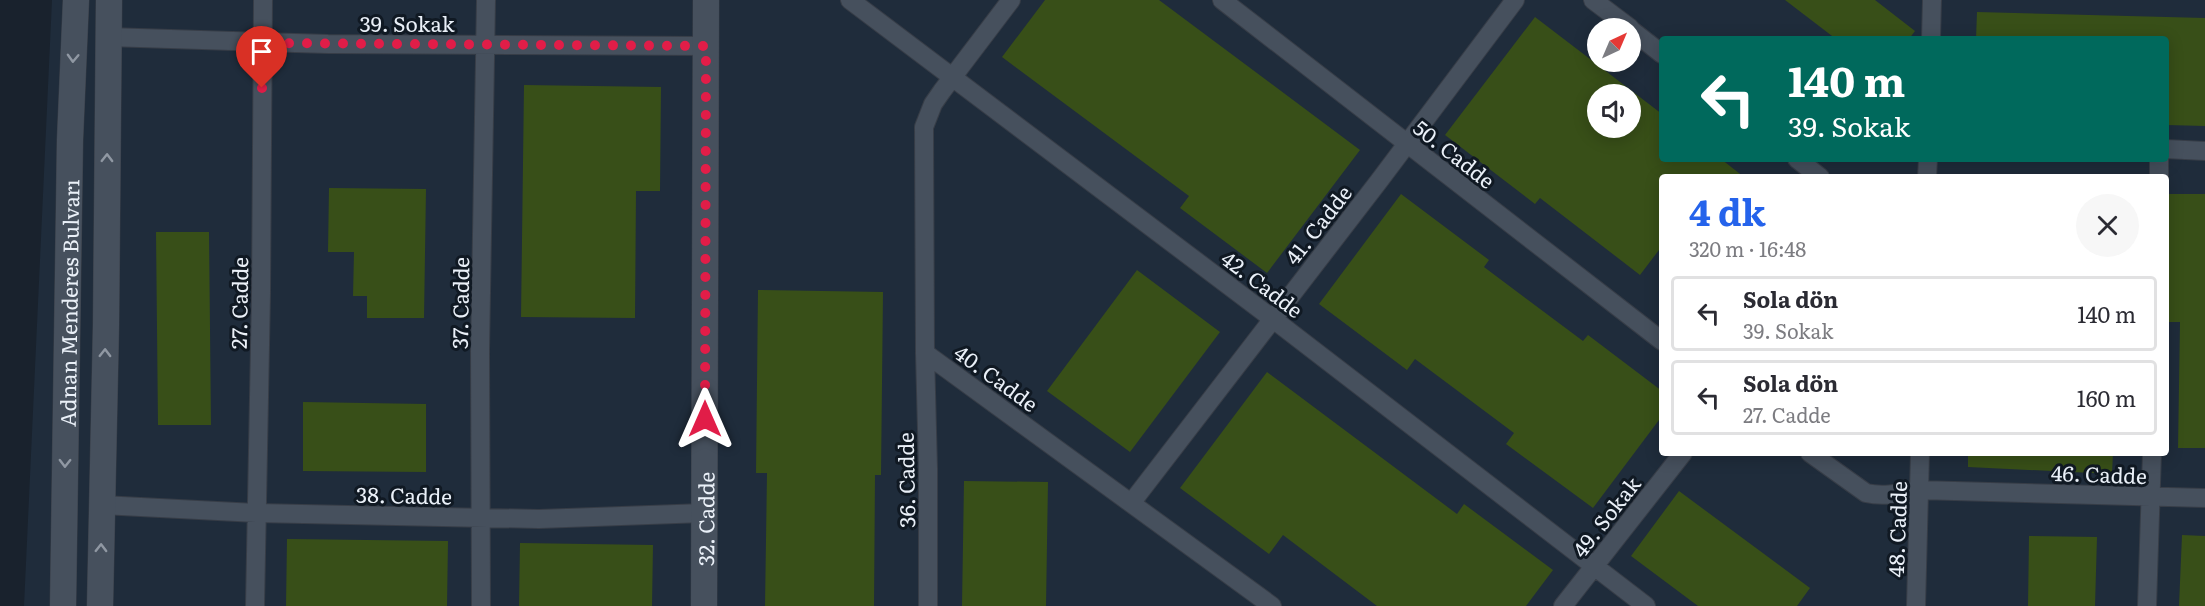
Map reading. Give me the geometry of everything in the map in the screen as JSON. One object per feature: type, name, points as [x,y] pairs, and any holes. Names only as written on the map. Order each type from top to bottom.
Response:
[{"type":"main road","name":"Adnan Menderes Bulvarı","points":[[63,606],[70,152],[76,0]]},
{"type":"main road","name":"Adnan Menderes Bulvarı","points":[[100,606],[109,0]]},
{"type":"main road","name":"32. Cadde","points":[[704,606],[706,0]]},
{"type":"street","name":"27. Cadde","points":[[255,606],[261,293],[263,0]]},
{"type":"street","name":"37. Cadde","points":[[481,606],[480,351],[486,0]]},
{"type":"street","name":"42. Cadde","points":[[850,0],[1273,319],[1646,606]]},
{"type":"street","name":"40. Cadde","points":[[1011,0],[933,104],[924,127],[925,353],[1272,606]]},
{"type":"street","name":"50. Cadde","points":[[1222,0],[1659,339]]},
{"type":"street","name":"41. Cadde","points":[[1132,502],[1515,0]]},
{"type":"street","points":[[1593,0],[1616,18]]},
{"type":"street","points":[[1931,36],[1932,0]]},
{"type":"street","name":"39. Sokak","points":[[108,38],[262,43],[706,46]]},
{"type":"street","points":[[1641,38],[1659,52]]},
{"type":"street","points":[[2169,149],[2205,151]]},
{"type":"street","points":[[1801,162],[1816,174]]},
{"type":"street","name":"36. Cadde","points":[[925,353],[928,606]]},
{"type":"street","name":"49. Sokak","points":[[1563,606],[1681,456]]},
{"type":"street","points":[[1814,456],[1866,493],[1889,495],[1919,490]]},
{"type":"street","name":"48. Cadde","points":[[1916,606],[1920,456]]},
{"type":"street","points":[[2147,606],[2152,456]]},
{"type":"street","name":"46. Cadde","points":[[1919,490],[2205,498]]},
{"type":"street","name":"38. Cadde","points":[[102,505],[257,513],[539,519],[704,513]]},
{"type":"shaded area","points":[[52,0],[2205,0],[2205,606],[24,606]]},
{"type":"building","points":[[1045,0],[1159,0],[1360,150],[1267,273],[1180,208],[1189,196],[1002,57]]},
{"type":"building","points":[[1785,0],[1875,0],[1915,31],[1911,36],[1832,36]]},
{"type":"building","points":[[1977,12],[2205,18],[2205,126],[2169,125],[2169,36],[1976,36]]},
{"type":"building","points":[[1535,17],[1587,57],[1587,72],[1607,72],[1623,84],[1587,84],[1587,138],[1641,138],[1641,98],[1659,112],[1659,162],[1725,162],[1740,174],[1659,174],[1659,250],[1640,275],[1540,198],[1535,204],[1445,135]]},
{"type":"building","points":[[524,85],[661,87],[660,191],[636,191],[635,318],[521,317]]},
{"type":"building","points":[[329,188],[426,189],[424,318],[367,318],[367,296],[353,296],[354,252],[328,252]]},
{"type":"building","points":[[1401,194],[1489,260],[1484,267],[1583,341],[1588,335],[1659,389],[1659,420],[1593,508],[1506,444],[1514,433],[1415,359],[1407,370],[1319,304]]},
{"type":"building","points":[[2169,194],[2205,194],[2205,448],[2178,448],[2180,322],[2169,322]]},
{"type":"building","points":[[156,232],[209,232],[211,425],[158,425]]},
{"type":"building","points":[[1137,270],[1220,332],[1130,452],[1047,391]]},
{"type":"building","points":[[758,290],[883,292],[881,475],[875,475],[874,606],[765,606],[767,473],[756,473]]},
{"type":"building","points":[[1267,372],[1457,514],[1464,504],[1553,570],[1526,606],[1377,606],[1283,535],[1269,554],[1180,488]]},
{"type":"building","points":[[303,402],[426,404],[426,472],[303,471]]},
{"type":"building","points":[[1968,456],[2113,456],[2112,474],[1968,467]]},
{"type":"building","points":[[964,481],[1048,482],[1046,606],[962,606]]},
{"type":"building","points":[[1679,491],[1810,588],[1797,606],[1698,606],[1631,556]]},
{"type":"building","points":[[2182,535],[2205,536],[2205,606],[2179,606]]},
{"type":"building","points":[[2029,536],[2097,537],[2095,606],[2028,606]]},
{"type":"building","points":[[287,539],[448,541],[447,606],[286,606]]},
{"type":"building","points":[[520,543],[653,545],[652,606],[519,606]]},
{"type":"route","points":[[262,88],[262,43],[706,46],[705,419]]}]
